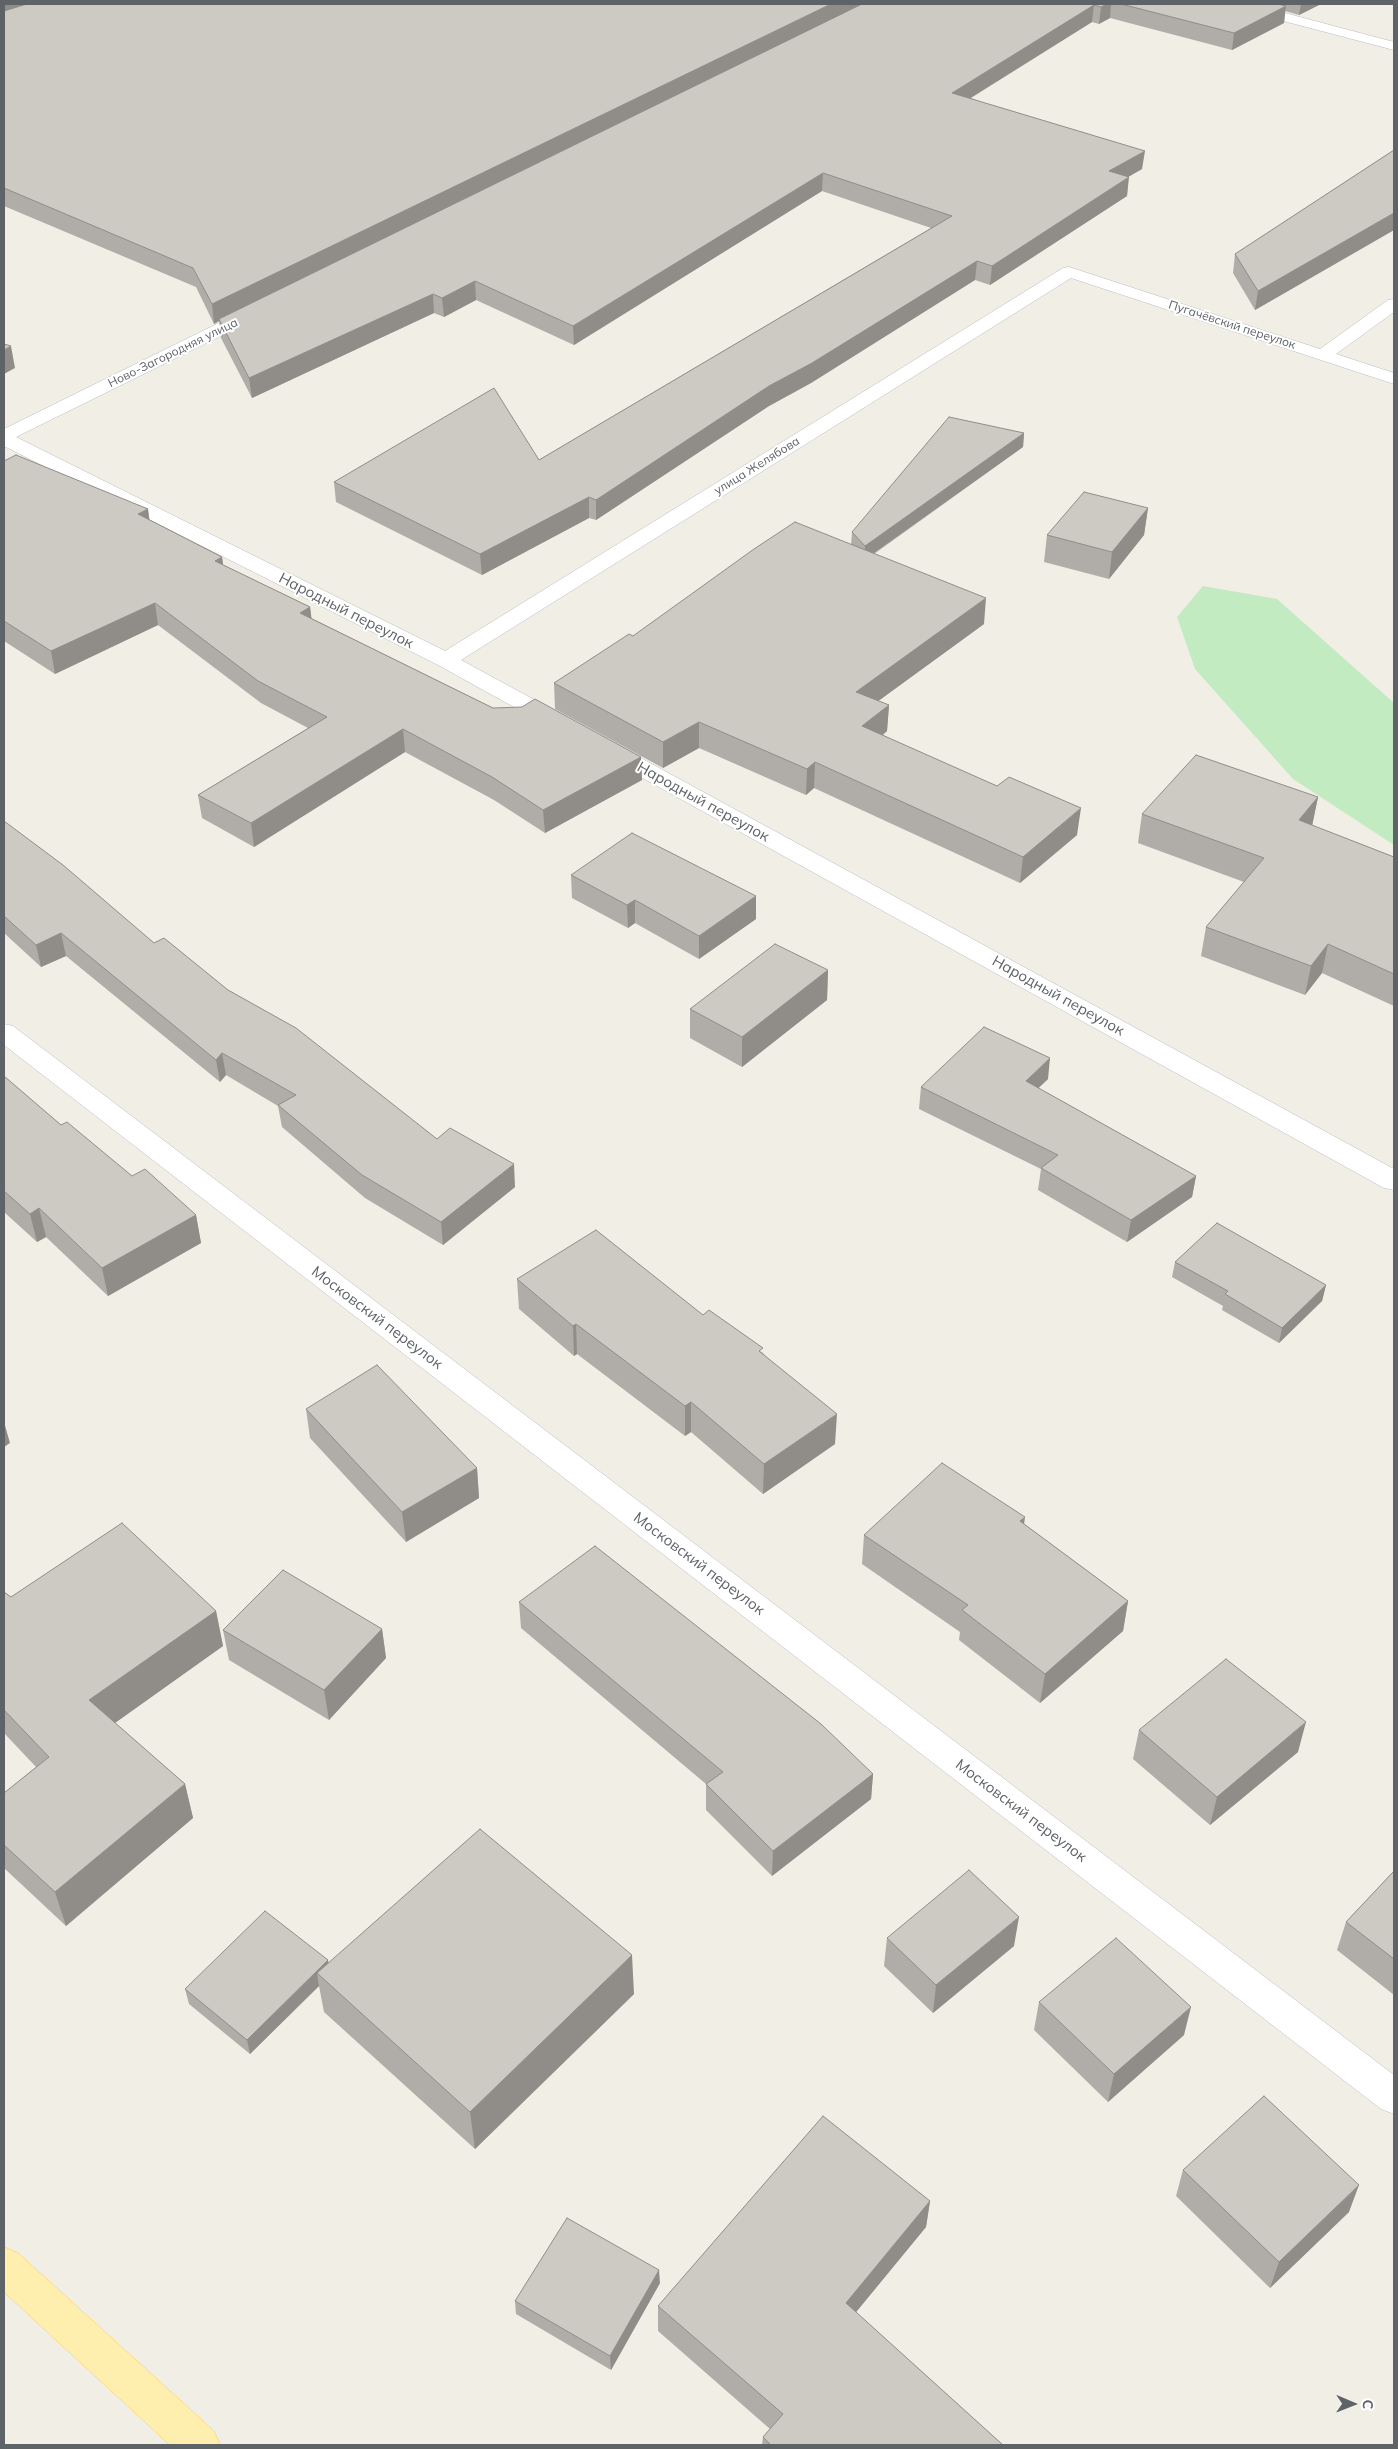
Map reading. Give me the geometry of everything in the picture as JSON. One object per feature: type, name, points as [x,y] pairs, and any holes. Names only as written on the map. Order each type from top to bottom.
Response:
[{"type":"main road","points":[[4,2266],[200,2445]]},
{"type":"street","points":[[1235,4],[1394,46]]},
{"type":"street","name":"Пугачёвский переулок","points":[[1069,272],[1394,379]]},
{"type":"street","name":"улица Желябова","points":[[446,660],[1069,272]]},
{"type":"street","name":"Ново-Загородняя улица","points":[[4,438],[272,304]]},
{"type":"street","points":[[1323,355],[1394,304]]},
{"type":"street","name":"Народный переулок","points":[[4,438],[446,660],[1394,1181]]},
{"type":"street","name":"Московский переулок","points":[[4,1032],[1394,2097]]},
{"type":"green space","points":[[1203,586],[1277,599],[1394,703],[1394,845],[1293,779],[1195,669],[1177,617]]},
{"type":"building","points":[[27,4],[831,4],[212,304],[193,268],[4,188],[4,11]]},
{"type":"building","points":[[862,4],[1107,4],[1101,7],[1094,5],[952,93],[1145,151],[1109,171],[1129,177],[992,266],[977,261],[812,363],[769,386],[596,500],[589,497],[480,554],[334,482],[494,388],[539,460],[952,216],[823,173],[573,326],[475,281],[442,298],[433,294],[249,378],[219,319]]},
{"type":"building","points":[[1121,4],[1278,4],[1286,6],[1234,33]]},
{"type":"building","points":[[1394,150],[1394,213],[1258,291],[1235,254]]},
{"type":"building","points":[[4,344],[11,346],[4,350]]},
{"type":"building","points":[[949,417],[1024,433],[865,546],[852,532]]},
{"type":"building","points":[[16,455],[148,509],[138,514],[222,557],[215,561],[310,607],[300,613],[493,708],[522,707],[535,699],[641,757],[543,810],[492,777],[403,729],[251,823],[198,795],[327,717],[258,681],[155,603],[51,651],[4,621],[4,461]]},
{"type":"building","points":[[1084,492],[1148,508],[1112,552],[1047,535]]},
{"type":"building","points":[[795,522],[986,598],[856,692],[889,705],[862,726],[997,786],[1009,777],[1081,808],[1023,857],[815,762],[807,769],[699,722],[663,742],[554,683],[629,634],[633,636],[754,549]]},
{"type":"building","points":[[1196,755],[1318,797],[1299,820],[1394,857],[1394,974],[1328,944],[1311,966],[1206,927],[1264,858],[1142,814]]},
{"type":"building","points":[[4,821],[63,865],[154,943],[164,938],[228,990],[296,1028],[437,1139],[450,1128],[514,1164],[441,1222],[362,1175],[278,1105],[296,1095],[222,1053],[216,1060],[61,933],[36,945],[4,916]]},
{"type":"building","points":[[632,833],[756,896],[699,936],[635,900],[627,905],[571,875]]},
{"type":"building","points":[[775,944],[828,970],[742,1037],[690,1009]]},
{"type":"building","points":[[984,1027],[1050,1058],[1026,1081],[1196,1176],[1131,1220],[1041,1168],[1058,1155],[921,1087]]},
{"type":"building","points":[[4,1076],[61,1125],[67,1122],[132,1176],[145,1169],[196,1215],[102,1268],[39,1208],[30,1214],[4,1191]]},
{"type":"building","points":[[1217,1223],[1326,1285],[1282,1328],[1225,1294],[1228,1291],[1175,1262]]},
{"type":"building","points":[[596,1230],[703,1315],[709,1310],[763,1348],[759,1351],[837,1414],[764,1464],[691,1402],[685,1406],[576,1324],[573,1326],[517,1279]]},
{"type":"building","points":[[377,1365],[477,1468],[402,1512],[306,1409]]},
{"type":"building","points":[[942,1463],[1025,1517],[1020,1521],[1128,1601],[1045,1674],[962,1610],[968,1605],[864,1535]]},
{"type":"building","points":[[122,1523],[216,1611],[89,1700],[185,1784],[55,1892],[4,1845],[4,1793],[49,1757],[4,1710],[4,1592],[11,1597]]},
{"type":"building","points":[[595,1546],[821,1724],[873,1774],[773,1851],[706,1784],[723,1772],[519,1602]]},
{"type":"building","points":[[283,1570],[382,1629],[324,1690],[223,1630]]},
{"type":"building","points":[[1226,1659],[1306,1722],[1217,1797],[1139,1730]]},
{"type":"building","points":[[480,1829],[632,1955],[470,2112],[317,1973]]},
{"type":"building","points":[[969,1870],[1019,1917],[936,1985],[887,1938]]},
{"type":"building","points":[[1394,1871],[1394,1959],[1346,1922]]},
{"type":"building","points":[[265,1911],[328,1960],[247,2040],[185,1989]]},
{"type":"building","points":[[1116,1938],[1191,2007],[1114,2074],[1039,2002]]},
{"type":"building","points":[[1264,2096],[1359,2185],[1279,2262],[1183,2170]]},
{"type":"building","points":[[823,2116],[930,2201],[846,2303],[1003,2445],[771,2445],[763,2437],[783,2414],[658,2306]]},
{"type":"building","points":[[567,2218],[659,2270],[610,2356],[515,2301]]}]
